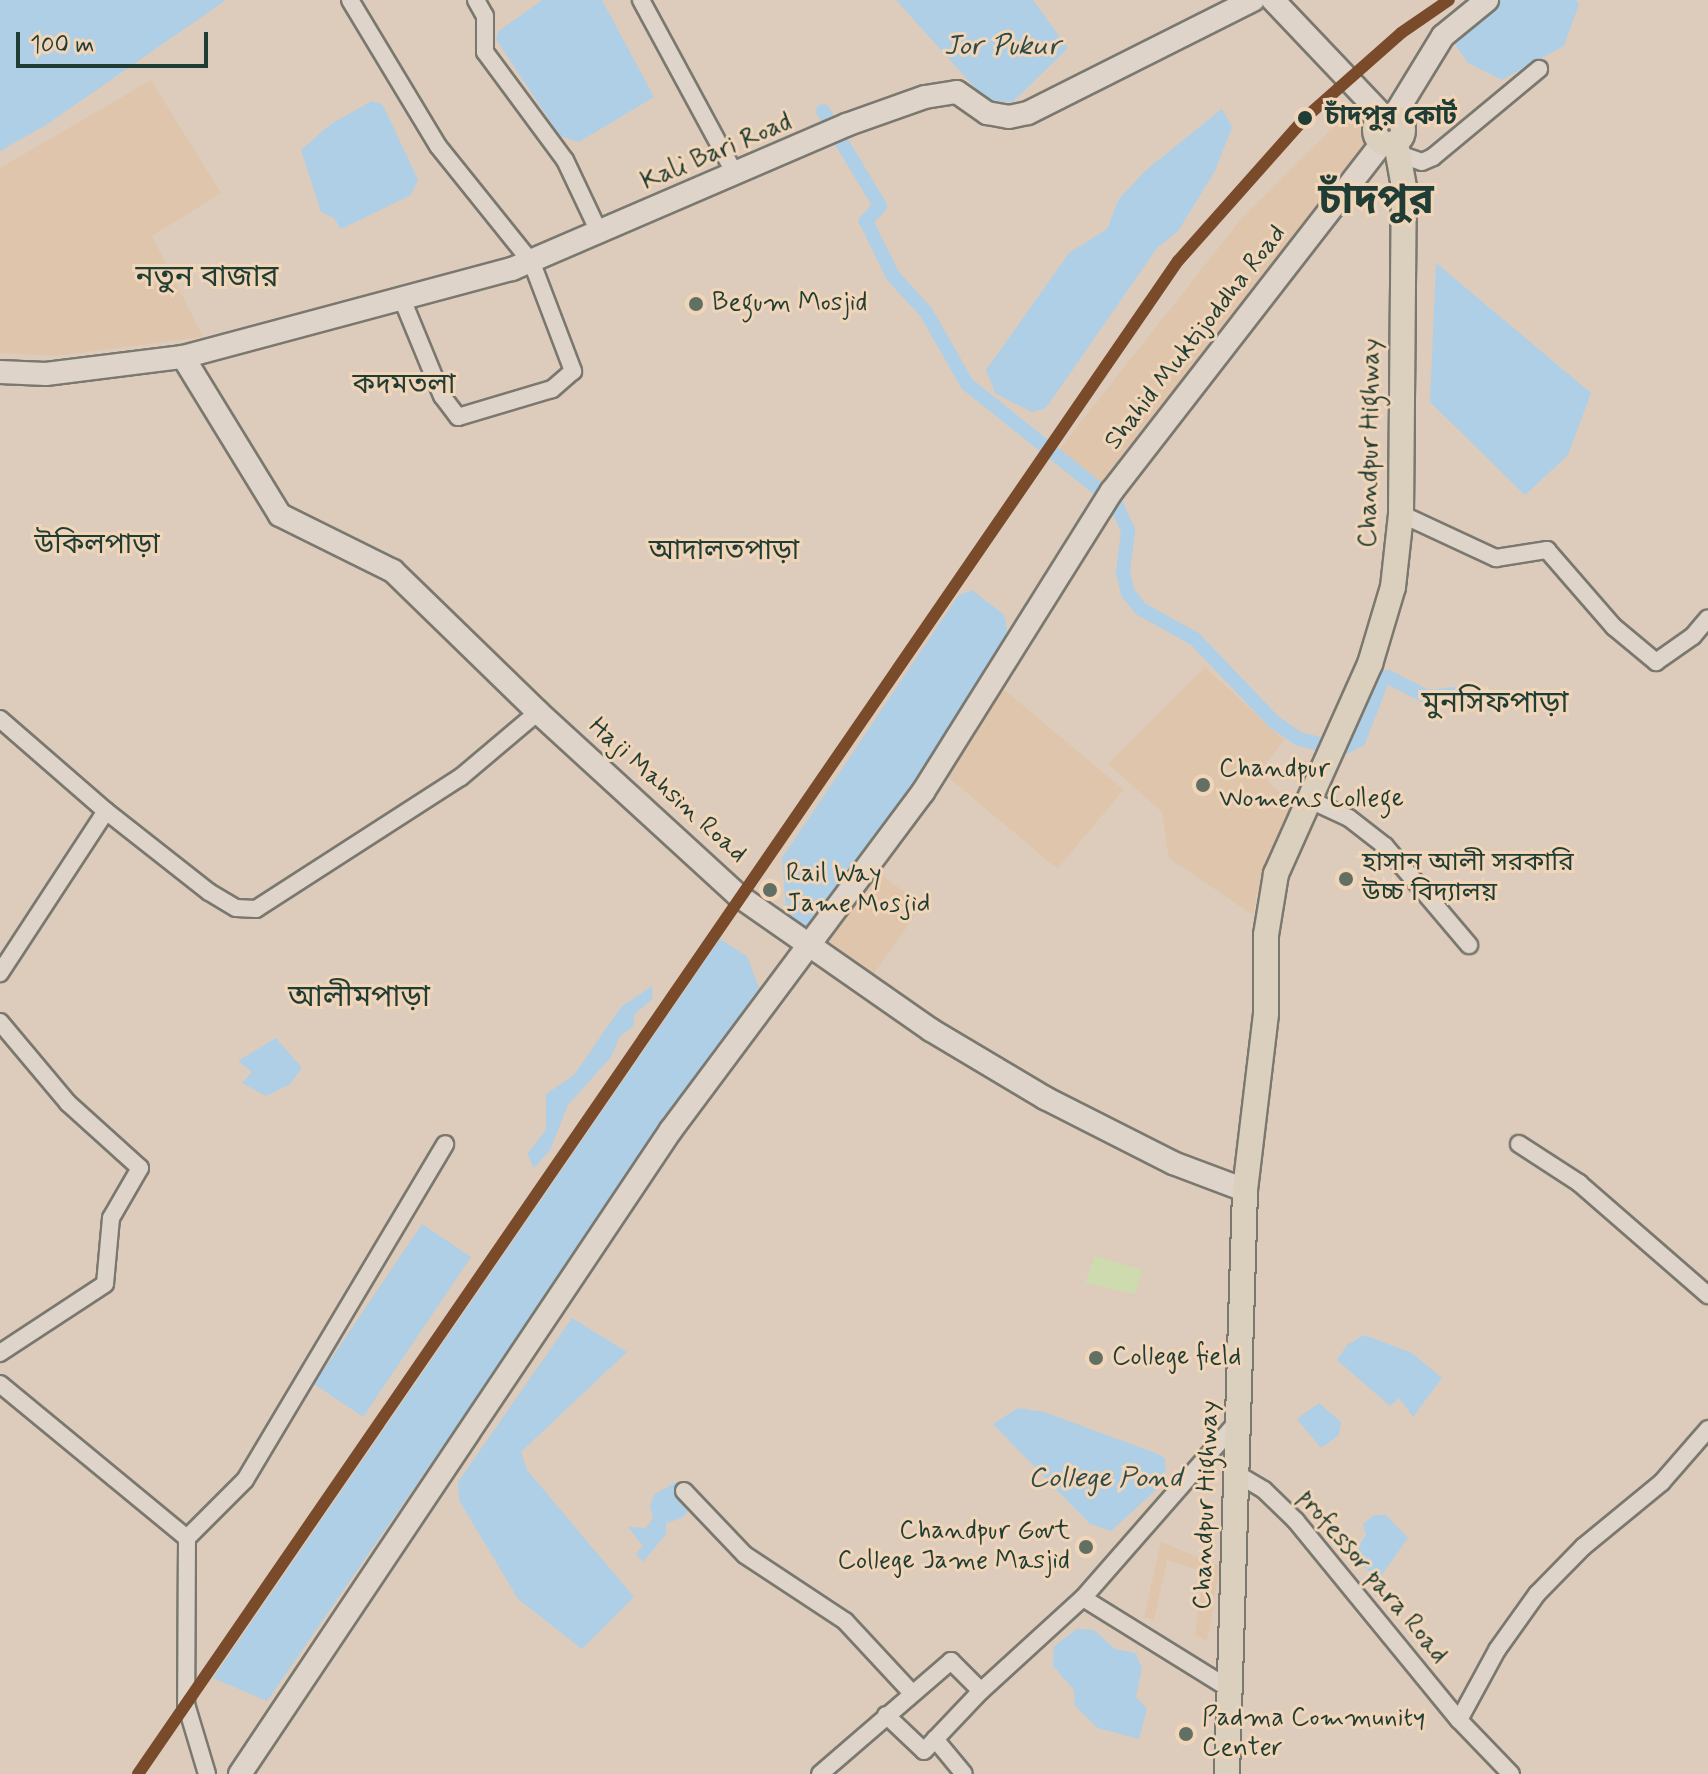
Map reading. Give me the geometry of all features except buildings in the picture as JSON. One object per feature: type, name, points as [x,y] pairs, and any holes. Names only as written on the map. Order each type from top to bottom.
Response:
[{"type":"main road","name":"Kali Bari Road","points":[[0,372],[46,374],[183,357],[532,263],[846,125],[940,93],[957,92],[987,113],[1018,116],[1253,0]]},
{"type":"main road","points":[[1273,0],[1389,116],[1443,36],[1487,0]]},
{"type":"main road","name":"Chandpur Highway","points":[[1227,1774],[1228,1688],[1239,1475],[1236,1423],[1245,1190],[1266,1013],[1271,904],[1276,874],[1384,630],[1401,514],[1391,153],[1375,127],[1389,116]]},
{"type":"main road","name":"Shahid Muktijoddha Road","points":[[240,1774],[671,1130],[923,792],[1107,500],[1391,153]]},
{"type":"main road","name":"Haji Mahsin Road","points":[[183,357],[280,515],[393,571],[538,712],[739,896],[931,1030],[1045,1098],[1173,1163],[1245,1190]]},
{"type":"street","points":[[350,0],[438,146],[532,263],[573,371],[552,389],[468,417],[448,409],[402,299]]},
{"type":"street","points":[[476,0],[485,16],[485,52],[565,160],[600,234]]},
{"type":"street","points":[[641,0],[735,174]]},
{"type":"street","points":[[1391,153],[1422,162],[1433,157],[1539,69]]},
{"type":"street","points":[[1401,514],[1496,558],[1547,550],[1614,627],[1656,662],[1701,639],[1708,618]]},
{"type":"street","points":[[0,719],[106,811],[209,892],[236,908],[256,909],[461,777],[538,712]]},
{"type":"street","points":[[1308,799],[1349,818],[1385,846],[1469,945]]},
{"type":"street","points":[[0,973],[106,811]]},
{"type":"street","points":[[0,1022],[68,1103],[140,1168],[111,1218],[105,1284],[0,1353]]},
{"type":"street","points":[[207,1774],[186,1704],[187,1538],[245,1480],[445,1144]]},
{"type":"street","points":[[1519,1144],[1579,1183],[1708,1295]]},
{"type":"street","points":[[0,1384],[187,1538]]},
{"type":"street","points":[[886,1715],[924,1751],[1018,1653],[1083,1598],[1236,1423]]},
{"type":"street","points":[[1459,1720],[1497,1650],[1537,1594],[1583,1547],[1662,1482],[1708,1429]]},
{"type":"street","name":"professor para Road","points":[[1239,1475],[1264,1490],[1296,1521],[1459,1720],[1511,1774]]},
{"type":"street","points":[[684,1491],[745,1555],[845,1621],[912,1693]]},
{"type":"street","points":[[1083,1598],[1228,1688]]},
{"type":"street","points":[[820,1774],[951,1661],[981,1691]]},
{"type":"street","points":[[935,1739],[964,1774]]},
{"type":"shaded area","points":[[151,80],[221,193],[152,236],[203,337],[56,356],[0,353],[0,168]]},
{"type":"shaded area","points":[[1347,114],[1378,147],[1105,489],[1058,451],[1242,218]]},
{"type":"shaded area","name":"Chandpur Womens College","points":[[1205,667],[1284,740],[1260,771],[1285,799],[1299,804],[1257,894],[1253,915],[1169,858],[1162,812],[1108,764]]},
{"type":"shaded area","points":[[1001,687],[1124,790],[1057,869],[935,766]]},
{"type":"shaded area","points":[[875,871],[923,904],[871,978],[823,945]]},
{"type":"shaded area","points":[[1161,1542],[1220,1566],[1207,1641],[1195,1635],[1204,1572],[1167,1560],[1154,1620],[1144,1617]]},
{"type":"green space","points":[[1095,1256],[1142,1270],[1135,1294],[1085,1283]]},
{"type":"water","points":[[0,0],[226,0],[46,125],[0,151]]},
{"type":"water","points":[[542,0],[602,0],[654,97],[579,142],[560,136],[496,39],[499,31]]},
{"type":"water","name":"Jor Pukur","points":[[896,0],[1033,0],[1068,48],[1013,102],[987,101]]},
{"type":"water","points":[[1489,0],[1576,0],[1579,4],[1564,46],[1502,80],[1468,63],[1450,37]]},
{"type":"water","points":[[372,101],[383,105],[418,180],[411,195],[341,229],[334,218],[321,212],[301,150],[331,124]]},
{"type":"water","points":[[1222,109],[1232,127],[1215,171],[1178,231],[1157,248],[1046,408],[1032,412],[996,394],[986,370],[1069,253],[1107,229],[1119,199],[1145,171]]},
{"type":"water","points":[[1436,263],[1591,393],[1568,455],[1525,495],[1430,402]]},
{"type":"water","points":[[972,590],[1004,615],[1009,639],[820,924],[808,932],[800,929],[786,911],[782,858],[958,596]]},
{"type":"water","points":[[720,939],[747,956],[759,988],[267,1701],[213,1678]]},
{"type":"water","points":[[652,986],[653,998],[635,1014],[633,1027],[620,1036],[611,1057],[568,1105],[550,1150],[534,1168],[527,1154],[546,1130],[546,1094],[574,1075],[621,1007]]},
{"type":"water","points":[[276,1038],[302,1068],[290,1084],[266,1096],[242,1083],[252,1072],[238,1061]]},
{"type":"water","points":[[422,1224],[471,1257],[363,1417],[314,1384]]},
{"type":"water","points":[[572,1318],[627,1352],[521,1452],[527,1470],[634,1597],[582,1649],[518,1599],[459,1500],[458,1482]]},
{"type":"water","points":[[1364,1335],[1412,1353],[1442,1378],[1413,1417],[1399,1398],[1390,1406],[1337,1360],[1347,1345]]},
{"type":"water","points":[[1319,1403],[1341,1422],[1339,1435],[1321,1448],[1297,1419]]},
{"type":"water","name":"College Pond","points":[[1018,1408],[1044,1412],[1158,1454],[1165,1458],[1166,1481],[1111,1531],[1090,1524],[993,1424]]},
{"type":"water","points":[[678,1481],[692,1506],[682,1518],[666,1523],[666,1534],[643,1562],[636,1554],[643,1546],[628,1527],[646,1528],[653,1518],[650,1505],[655,1494]]},
{"type":"water","points":[[1374,1515],[1386,1515],[1408,1538],[1379,1579],[1351,1557],[1366,1535],[1363,1524]]},
{"type":"water","points":[[1077,1629],[1094,1630],[1115,1649],[1135,1653],[1142,1668],[1136,1697],[1147,1709],[1139,1739],[1098,1728],[1075,1706],[1074,1690],[1053,1666],[1054,1646]]},
{"type":"waterway","points":[[823,111],[880,206],[866,221],[893,276],[926,312],[967,384],[1115,502],[1128,530],[1123,572],[1128,593],[1141,609],[1195,639],[1274,722],[1299,739],[1341,749],[1359,740],[1382,680],[1388,677],[1427,697],[1457,694],[1495,704],[1525,697]]},
{"type":"transit line","points":[[138,1774],[1178,261],[1305,118],[1401,33],[1449,0]]},
{"type":"place","name":"চাঁদপুর কোর্ট","points":[[1305,118]]},
{"type":"place","name":"Begum Mosjid","points":[[696,304]]},
{"type":"place","name":"Chandpur Womens College","points":[[1203,785]]},
{"type":"place","name":"হাসান আলী সরকারি উচ্চ বিদ্যালয়","points":[[1346,879]]},
{"type":"place","name":"Rail Way Jame Mosjid","points":[[770,890]]},
{"type":"place","name":"College field","points":[[1096,1358]]},
{"type":"place","name":"Chandpur Govt College Jame Masjid","points":[[1086,1547]]},
{"type":"place","name":"Padma Community Center","points":[[1186,1734]]},
{"type":"district","name":"চাঁদপুর","points":[[1376,202]]},
{"type":"district","name":"নতুন বাজার","points":[[207,278]]},
{"type":"district","name":"কদমতলা","points":[[404,386]]},
{"type":"district","name":"উকিলপাড়া","points":[[97,546]]},
{"type":"district","name":"আদালতপাড়া","points":[[724,552]]},
{"type":"district","name":"মুনসিফপাড়া","points":[[1495,704]]},
{"type":"district","name":"আলীমপাড়া","points":[[359,998]]}]
